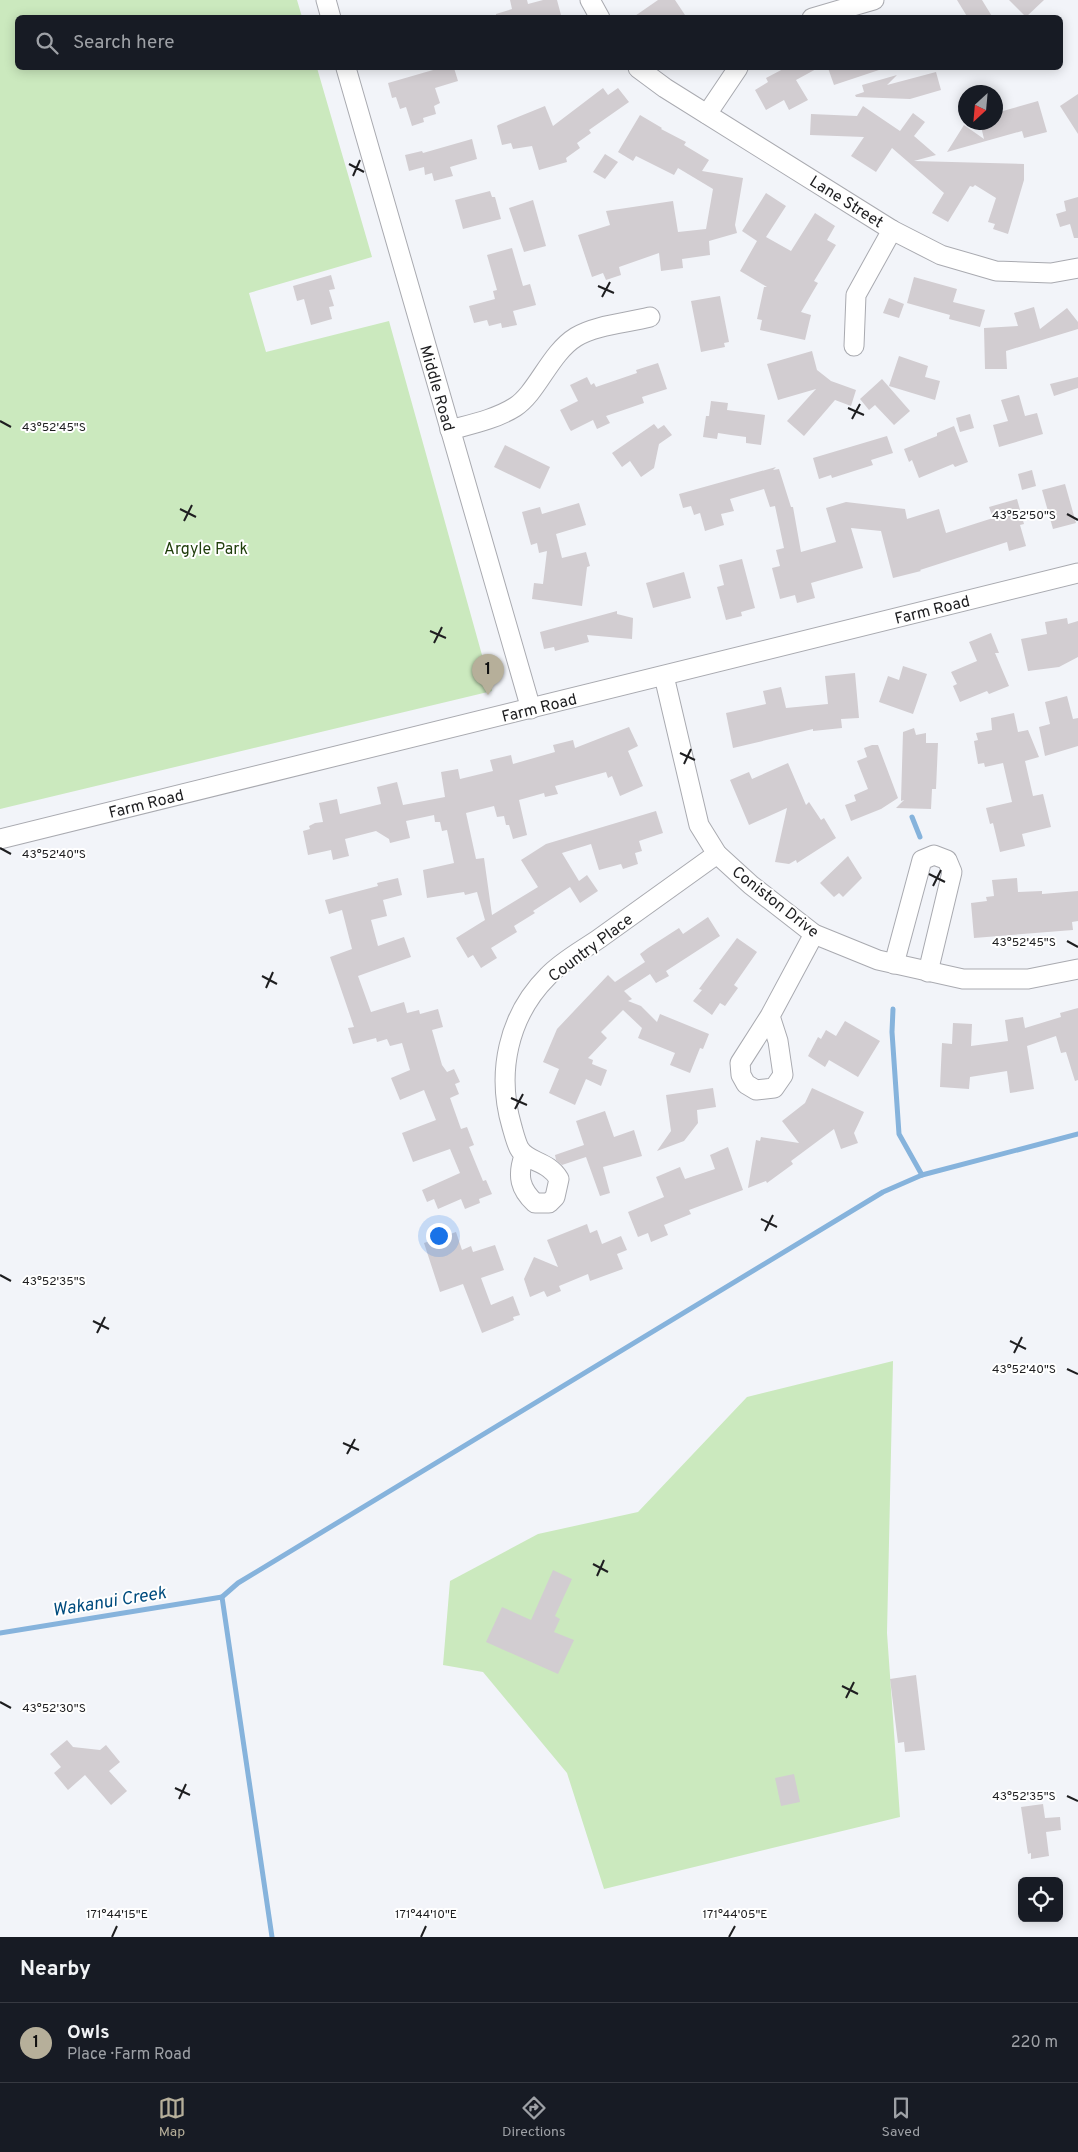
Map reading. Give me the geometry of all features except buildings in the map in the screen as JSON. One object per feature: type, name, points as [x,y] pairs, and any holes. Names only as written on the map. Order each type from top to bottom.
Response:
[{"type":"street","points":[[326,0],[330,15]]},
{"type":"street","points":[[590,0],[598,15]]},
{"type":"street","points":[[822,15],[874,0]]},
{"type":"street","name":"Middle Road","points":[[347,70],[531,709]]},
{"type":"street","name":"Lane Street","points":[[641,70],[666,88],[892,230],[941,255],[996,272],[1051,273],[1078,268]]},
{"type":"street","points":[[707,114],[737,70]]},
{"type":"street","points":[[854,346],[856,295],[892,230]]},
{"type":"street","points":[[450,430],[487,420],[516,406],[556,356],[575,338],[589,331],[650,317]]},
{"type":"street","name":"Farm Road","points":[[0,839],[1078,573]]},
{"type":"street","name":"Coniston Drive","points":[[664,676],[699,825],[717,854],[751,885],[814,934],[861,954],[894,964],[962,979],[1028,979],[1078,969]]},
{"type":"street","name":"Country Place","points":[[524,1156],[518,1147],[508,1114],[504,1078],[508,1045],[523,1009],[548,976],[717,854]]},
{"type":"street","points":[[894,964],[922,860],[934,854],[947,860],[952,872],[928,972]]},
{"type":"street","points":[[770,1016],[814,934]]},
{"type":"green space","name":"Argyle Park","points":[[0,0],[297,0],[301,15],[15,15],[15,70],[318,70],[372,257],[249,293],[266,352],[389,321],[492,691],[0,809]]},
{"type":"green space","points":[[893,1361],[887,1633],[900,1817],[604,1889],[567,1773],[483,1672],[443,1665],[450,1581],[538,1534],[638,1512],[747,1397]]},
{"type":"waterway","points":[[912,817],[920,837]]},
{"type":"waterway","points":[[893,1009],[892,1032],[899,1134],[922,1175]]},
{"type":"waterway","points":[[272,1937],[222,1597],[238,1583],[883,1192],[922,1175],[1078,1134]]},
{"type":"waterway","name":"Wakanui Creek","points":[[0,1633],[222,1597]]},
{"type":"place","name":"Owls","points":[[488,695]]}]
